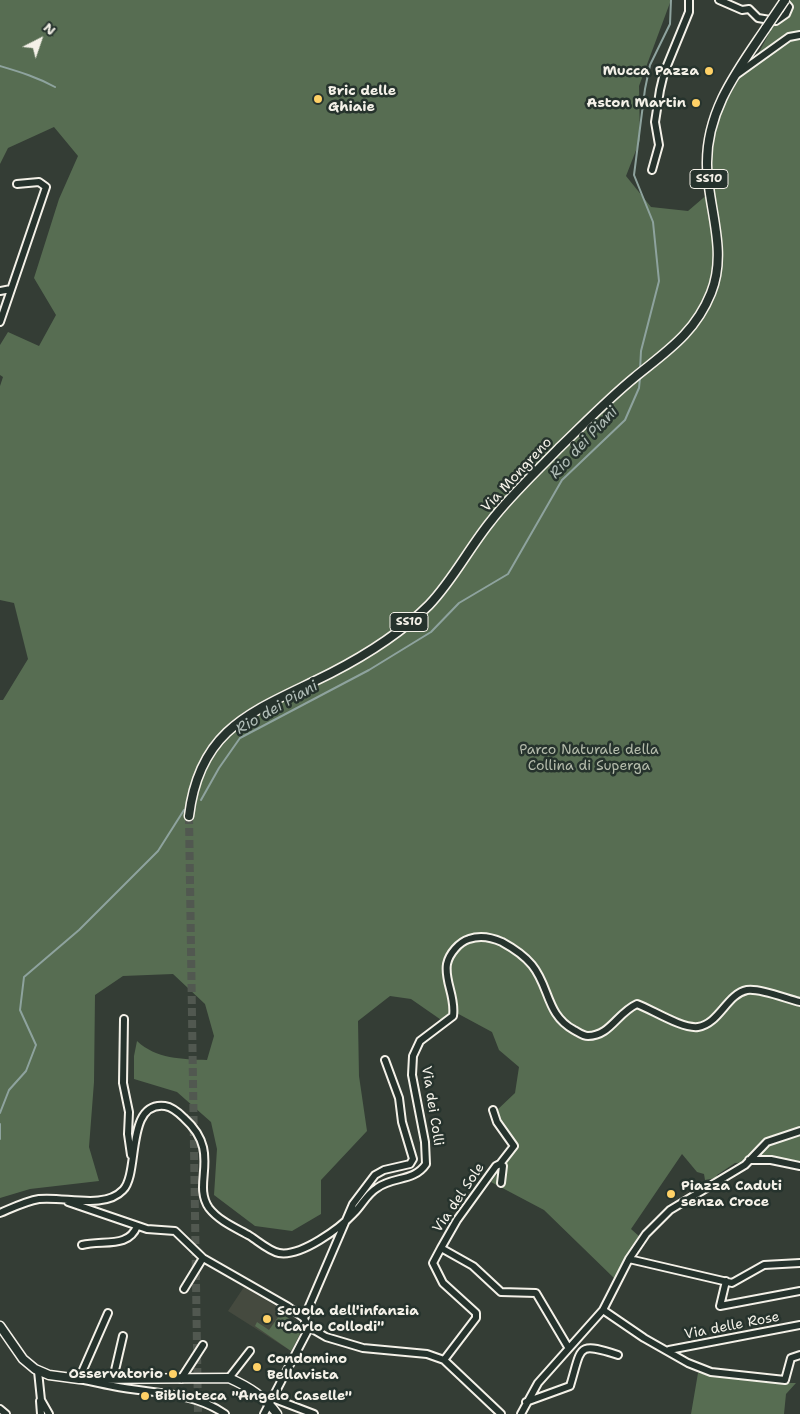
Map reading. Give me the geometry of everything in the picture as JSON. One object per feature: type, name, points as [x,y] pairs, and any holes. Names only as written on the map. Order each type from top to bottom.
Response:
[{"type":"main road","name":"Via Mongreno","points":[[189,816],[193,789],[201,767],[210,750],[229,729],[250,713],[377,647],[416,617],[448,582],[499,511],[614,394],[686,336],[696,324],[715,282],[719,248],[709,185],[708,148],[716,109],[733,77],[784,0]]},
{"type":"main road","points":[[0,1326],[18,1354],[38,1371],[54,1376],[78,1379],[229,1378],[249,1387],[271,1401],[277,1414]]},
{"type":"street","points":[[652,170],[659,145],[655,122],[660,90],[664,73],[689,12],[689,0]]},
{"type":"street","points":[[719,0],[742,10],[749,9],[758,18],[776,21],[786,14],[789,7],[784,0]]},
{"type":"street","name":"Via Mongreno","points":[[733,77],[782,41],[800,35]]},
{"type":"street","points":[[0,322],[46,187],[39,182],[17,184]]},
{"type":"street","points":[[0,291],[12,289]]},
{"type":"street","name":"Via dei Colli","points":[[0,1213],[38,1199],[103,1200],[115,1197],[125,1189],[130,1176],[132,1157],[142,1118],[152,1108],[165,1106],[177,1112],[198,1134],[206,1155],[204,1192],[209,1208],[221,1220],[278,1253],[300,1251],[343,1224],[377,1187],[417,1174],[426,1164],[426,1142],[412,1076],[413,1056],[420,1041],[453,1016],[455,1004],[448,981],[447,964],[452,951],[467,939],[482,936],[498,940],[518,951],[532,965],[541,979],[550,1006],[565,1025],[586,1036],[605,1033],[626,1009],[637,1004],[690,1026],[699,1027],[710,1020],[739,993],[749,990],[800,1002]]},
{"type":"street","points":[[124,1020],[123,1083],[129,1112],[128,1134],[132,1157]]},
{"type":"street","points":[[304,1318],[353,1204],[375,1175],[384,1170],[410,1164],[412,1159],[402,1122],[399,1098],[385,1060]]},
{"type":"street","name":"Via del Sole","points":[[441,1248],[477,1191],[514,1146],[497,1122],[493,1110]]},
{"type":"street","points":[[521,1414],[538,1383],[568,1347],[603,1310],[630,1259],[646,1234],[670,1210],[745,1165],[767,1142],[800,1131]]},
{"type":"street","points":[[748,1160],[771,1160],[800,1166]]},
{"type":"street","name":"Via del Sole","points":[[500,1164],[503,1166],[504,1171],[501,1183]]},
{"type":"street","points":[[60,1199],[147,1229],[175,1230],[203,1258],[304,1318],[307,1332],[264,1414]]},
{"type":"street","points":[[82,1245],[127,1240],[134,1234],[138,1226]]},
{"type":"street","points":[[444,1360],[476,1318],[476,1313],[443,1283],[433,1264],[441,1248],[473,1266],[501,1292],[536,1293],[568,1347]]},
{"type":"street","points":[[184,1289],[203,1258]]},
{"type":"street","points":[[630,1259],[736,1282],[764,1265],[800,1263]]},
{"type":"street","points":[[726,1281],[720,1306],[800,1291]]},
{"type":"street","points":[[603,1310],[644,1338],[688,1363],[711,1372],[785,1380],[791,1358],[800,1355]]},
{"type":"street","points":[[108,1313],[78,1379],[113,1386],[189,1396],[224,1413]]},
{"type":"street","name":"Via delle Rose","points":[[668,1350],[682,1350],[800,1325]]},
{"type":"street","points":[[307,1326],[326,1337],[363,1348],[427,1354],[444,1360],[502,1414]]},
{"type":"street","points":[[112,1379],[123,1336]]},
{"type":"street","points":[[181,1379],[203,1345]]},
{"type":"street","points":[[526,1402],[570,1386],[580,1352],[584,1347],[594,1347],[618,1355]]},
{"type":"street","points":[[229,1378],[250,1351]]},
{"type":"street","points":[[38,1371],[41,1414]]},
{"type":"street","points":[[40,1400],[49,1414]]},
{"type":"street","points":[[271,1401],[314,1414]]},
{"type":"street","points":[[0,1409],[6,1414]]},
{"type":"shaded area","name":"Scuola dell'infanzia \"Carlo Collodi\"","points":[[244,1287],[278,1307],[276,1311],[301,1325],[303,1330],[291,1351],[228,1311]]},
{"type":"green space","name":"Parco Naturale della Collina di Superga","points":[[0,0],[671,0],[639,86],[640,140],[626,176],[651,207],[688,211],[709,193],[708,180],[715,123],[738,80],[758,54],[787,0],[800,0],[800,1166],[775,1161],[735,1163],[717,1175],[716,1178],[705,1180],[704,1174],[697,1172],[682,1154],[631,1229],[640,1237],[615,1279],[544,1210],[491,1182],[517,1147],[502,1130],[495,1112],[515,1093],[519,1067],[499,1050],[492,1032],[453,1011],[447,1024],[411,999],[390,996],[358,1021],[359,1076],[367,1131],[321,1180],[321,1214],[292,1231],[255,1226],[214,1195],[217,1149],[211,1122],[177,1092],[134,1079],[134,1056],[137,1041],[144,1047],[161,1055],[207,1060],[214,1036],[205,1004],[173,974],[123,976],[95,995],[94,1082],[89,1147],[99,1181],[30,1189],[0,1198],[0,700],[3,700],[28,659],[14,603],[0,600],[0,386],[3,377],[0,375],[0,345],[8,332],[39,346],[56,315],[34,278],[59,199],[78,156],[54,127],[8,148],[0,164]]},
{"type":"green space","points":[[281,1313],[303,1328],[291,1351],[255,1326],[257,1322],[269,1330]]},
{"type":"green space","points":[[698,1373],[770,1383],[796,1383],[786,1394],[784,1414],[691,1414]]},
{"type":"waterway","name":"Rio dei Piani","points":[[640,370],[641,351],[659,281],[653,222],[634,175],[650,65],[670,24],[671,0]]},
{"type":"waterway","points":[[0,66],[55,87]]},
{"type":"waterway","name":"Rio dei Piani","points":[[201,800],[219,768],[240,738],[369,670],[431,632],[459,603],[508,574],[562,480],[625,420],[639,388],[640,378]]},
{"type":"waterway","name":"Rio dei Piani","points":[[0,1113],[9,1090],[26,1071],[36,1045],[20,1010],[24,977],[79,930],[158,851],[184,810]]},
{"type":"waterway","name":"Rio dei Piani","points":[[0,1124],[0,1139]]},
{"type":"tunnel","points":[[189,816],[198,1414]]},
{"type":"place","name":"Mucca Pazza","points":[[709,71]]},
{"type":"place","name":"Bric delle Ghiaie","points":[[318,99]]},
{"type":"place","name":"Aston Martin","points":[[696,103]]},
{"type":"place","name":"Piazza Caduti senza Croce","points":[[671,1194]]},
{"type":"place","name":"Scuola dell'infanzia \"Carlo Collodi\"","points":[[267,1319]]},
{"type":"place","name":"Condomino Bellavista","points":[[257,1367]]},
{"type":"place","name":"Osservatorio","points":[[173,1374]]},
{"type":"place","name":"Biblioteca \"Angelo Caselle\"","points":[[145,1396]]}]
